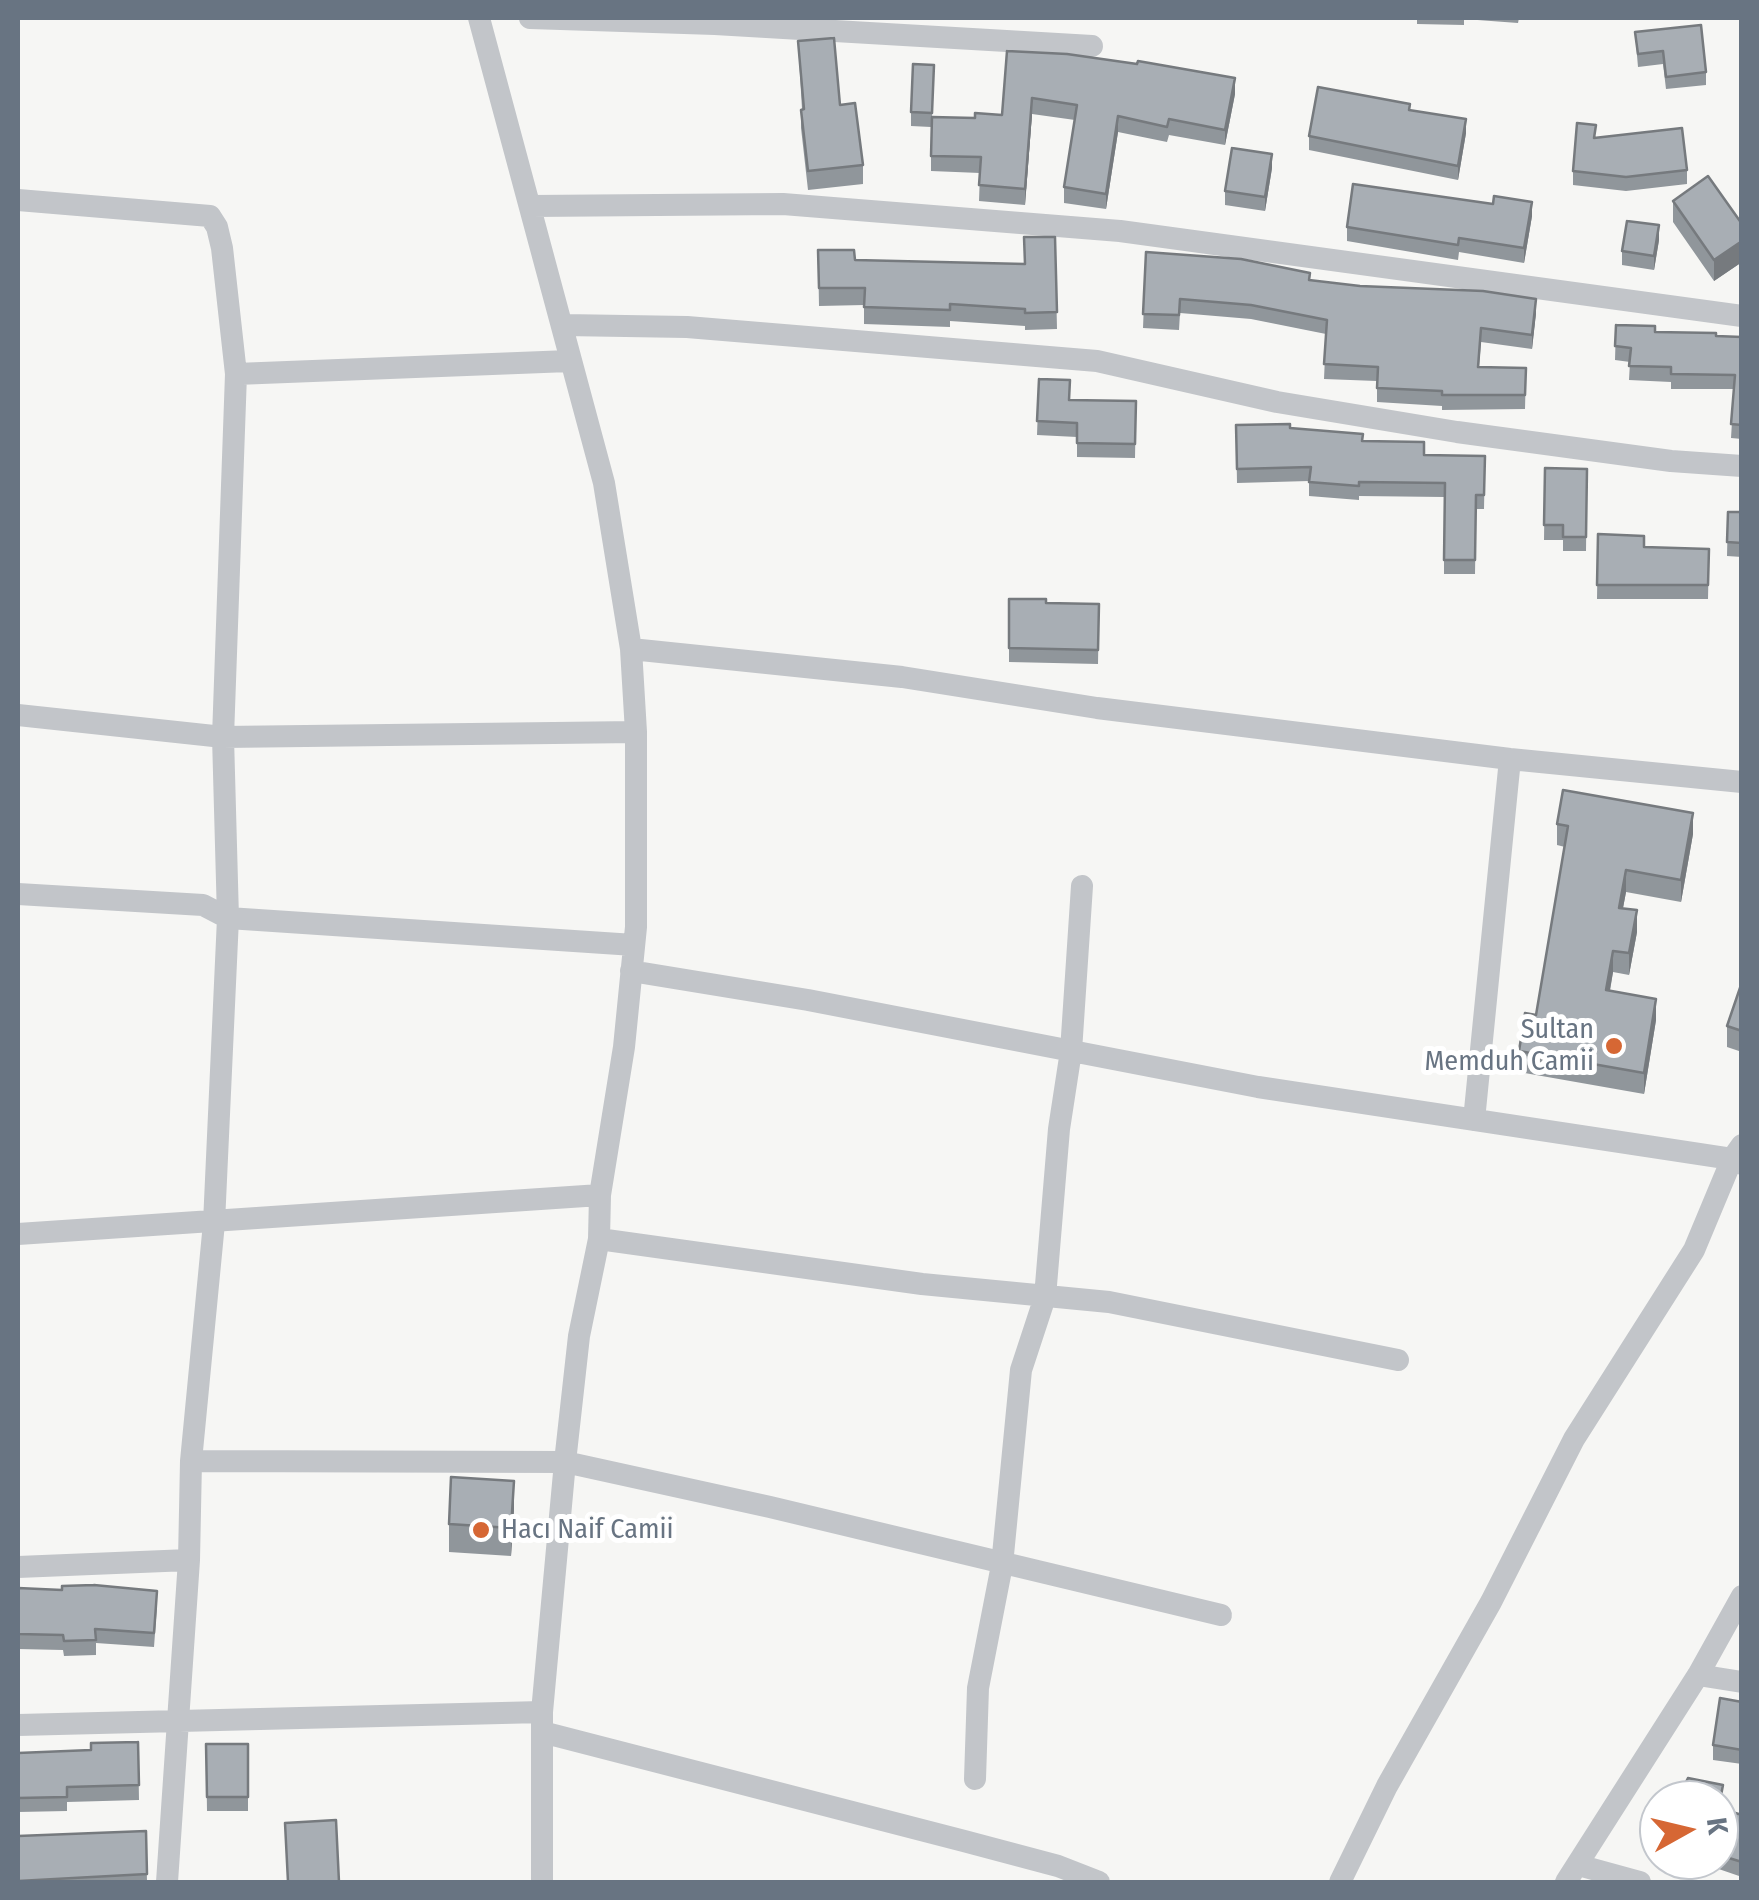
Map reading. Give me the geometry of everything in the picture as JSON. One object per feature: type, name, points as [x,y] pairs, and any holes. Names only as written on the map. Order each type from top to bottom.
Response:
[{"type":"street","points":[[479,18],[604,483],[631,649],[636,732],[632,972],[600,1195],[599,1239],[579,1336],[565,1462],[542,1722],[542,1882]]},
{"type":"street","points":[[530,18],[716,24],[1092,46]]},
{"type":"street","points":[[18,200],[210,216],[222,248],[236,374],[222,737],[228,918],[214,1223],[191,1461],[167,1882]]},
{"type":"street","points":[[531,206],[783,204],[1120,230],[1742,316]]},
{"type":"street","points":[[564,325],[687,326],[1097,361],[1277,402],[1457,432],[1672,462],[1742,466]]},
{"type":"street","points":[[236,374],[570,361]]},
{"type":"street","points":[[631,649],[902,677],[1098,708],[1742,782]]},
{"type":"street","points":[[18,715],[222,737],[636,732]]},
{"type":"street","points":[[1474,1120],[1510,758]]},
{"type":"street","points":[[975,1780],[978,1688],[1002,1565],[1021,1370],[1045,1297],[1071,1051],[1082,886]]},
{"type":"street","points":[[18,894],[203,905],[228,918],[634,945]]},
{"type":"street","points":[[632,972],[808,1000],[1258,1086],[1738,1156],[1694,1250],[1574,1439],[1491,1602],[1386,1786],[1340,1882]]},
{"type":"street","points":[[18,1234],[600,1195]]},
{"type":"street","points":[[599,1239],[922,1284],[1109,1302],[1398,1360]]},
{"type":"street","points":[[191,1461],[565,1462],[1221,1615]]},
{"type":"street","points":[[18,1567],[188,1560]]},
{"type":"street","points":[[1640,1882],[1572,1874],[1698,1675],[1742,1596]]},
{"type":"street","points":[[1698,1675],[1742,1682]]},
{"type":"street","points":[[18,1725],[178,1720],[542,1722],[626,1751],[1056,1874],[1099,1882]]},
{"type":"building","points":[[1701,25],[1706,72],[1666,77],[1663,51],[1638,54],[1635,32]]},
{"type":"building","points":[[834,38],[840,105],[855,103],[863,165],[808,171],[798,41]]},
{"type":"building","points":[[1007,51],[1137,64],[1138,61],[1235,78],[1225,130],[1169,119],[1167,127],[1118,116],[1106,194],[1064,187],[1077,105],[1032,98],[1025,189],[979,185],[981,157],[931,156],[932,117],[1002,115]]},
{"type":"building","points":[[913,64],[934,65],[932,113],[911,112]]},
{"type":"building","points":[[1318,87],[1410,104],[1409,110],[1466,119],[1458,166],[1309,136]]},
{"type":"building","points":[[1577,123],[1596,125],[1594,138],[1682,128],[1687,170],[1626,177],[1573,171]]},
{"type":"building","points":[[1232,148],[1272,154],[1265,197],[1225,191]]},
{"type":"building","points":[[1708,176],[1742,224],[1742,241],[1714,260],[1673,201]]},
{"type":"building","points":[[1353,184],[1493,204],[1494,196],[1532,202],[1524,248],[1459,238],[1458,245],[1347,227]]},
{"type":"building","points":[[1627,221],[1659,225],[1654,256],[1622,251]]},
{"type":"building","points":[[1024,237],[1055,237],[1057,312],[1025,313],[1025,309],[950,304],[950,310],[864,307],[865,288],[819,288],[818,250],[854,250],[855,260],[1025,264]]},
{"type":"building","points":[[1146,252],[1241,259],[1310,273],[1309,280],[1483,291],[1536,299],[1532,335],[1481,328],[1478,367],[1526,368],[1525,395],[1442,395],[1442,391],[1377,388],[1378,367],[1324,364],[1327,320],[1251,305],[1180,299],[1179,315],[1143,314]]},
{"type":"building","points":[[1616,325],[1655,326],[1655,332],[1742,337],[1742,425],[1731,424],[1735,375],[1671,374],[1671,367],[1629,366],[1631,348],[1615,346]]},
{"type":"building","points":[[1039,379],[1070,380],[1069,400],[1136,401],[1135,444],[1077,443],[1077,423],[1037,421]]},
{"type":"building","points":[[1290,424],[1290,428],[1363,434],[1362,441],[1424,442],[1424,455],[1485,456],[1484,495],[1476,495],[1475,560],[1444,560],[1445,483],[1359,482],[1359,486],[1309,482],[1311,467],[1237,469],[1236,425]]},
{"type":"building","points":[[1545,468],[1587,469],[1586,537],[1563,537],[1563,525],[1544,525]]},
{"type":"building","points":[[1728,512],[1742,512],[1742,543],[1727,542]]},
{"type":"building","points":[[1598,534],[1644,536],[1644,547],[1709,549],[1708,585],[1597,585]]},
{"type":"building","points":[[1009,599],[1099,604],[1098,650],[1009,648]]},
{"type":"building","points":[[1563,790],[1693,813],[1681,880],[1626,870],[1619,908],[1637,910],[1629,953],[1613,951],[1606,990],[1656,999],[1644,1073],[1519,1051],[1525,1013],[1536,1015],[1568,826],[1557,824]]},
{"type":"building","points":[[1742,982],[1742,1031],[1727,1026]]},
{"type":"building","points":[[451,1477],[514,1481],[511,1528],[449,1524]]},
{"type":"building","points":[[62,1586],[157,1591],[154,1633],[95,1629],[96,1640],[64,1641],[63,1635],[18,1634],[18,1588],[62,1590]]},
{"type":"building","points":[[1720,1698],[1742,1702],[1742,1750],[1713,1745]]},
{"type":"building","points":[[138,1742],[139,1785],[67,1787],[67,1797],[18,1798],[18,1753],[91,1750],[91,1743]]},
{"type":"building","points":[[206,1744],[248,1744],[248,1797],[207,1797]]},
{"type":"building","points":[[1739,1814],[1742,1815],[1742,1862],[1739,1861]]},
{"type":"building","points":[[336,1820],[339,1882],[288,1882],[285,1823]]},
{"type":"building","points":[[146,1831],[147,1874],[18,1881],[18,1836]]},
{"type":"place","name":"Sultan Memduh Camii","points":[[1614,1046]]},
{"type":"place","name":"Hacı Naif Camii","points":[[481,1530]]}]
